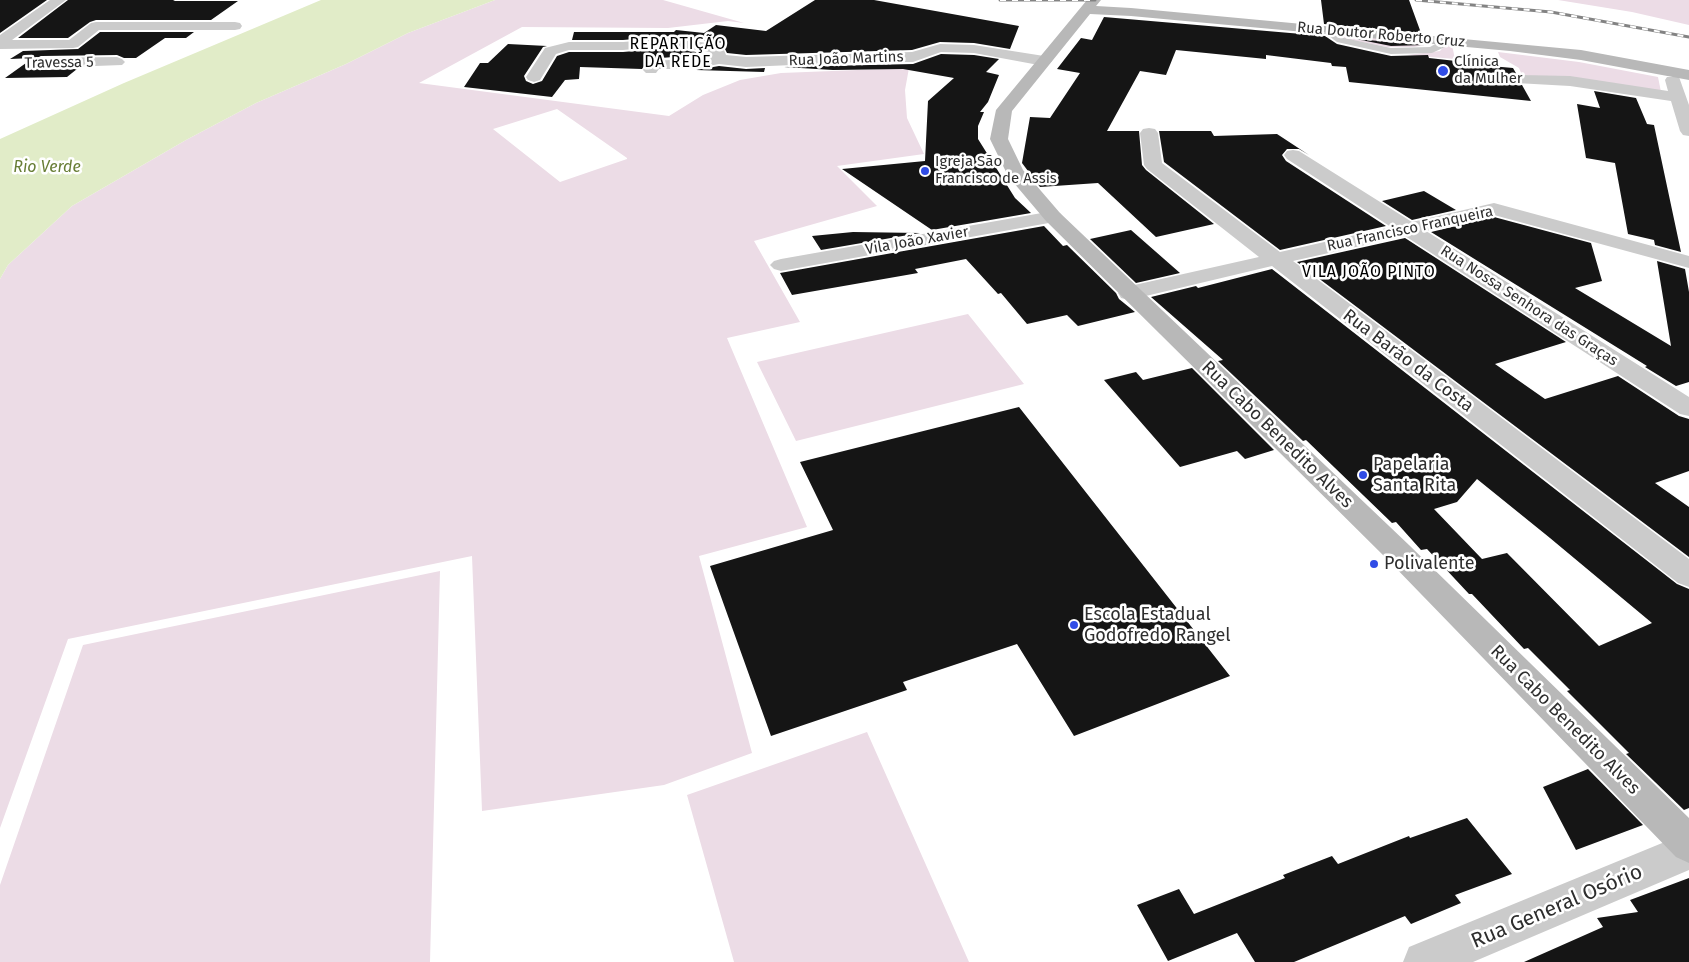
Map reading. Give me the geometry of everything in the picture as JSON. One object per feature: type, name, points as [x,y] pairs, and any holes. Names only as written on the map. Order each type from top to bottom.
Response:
[{"type":"main road","points":[[1090,5],[1113,2]]},
{"type":"main road","name":"Rua Doutor Roberto Cruz","points":[[1113,2],[1131,12]]},
{"type":"main road","name":"Rua Doutor Roberto Cruz","points":[[1090,5],[1131,12],[1443,40],[1581,55],[1689,75]]},
{"type":"main road","name":"Rua Cabo Benedito Alves","points":[[1090,5],[1004,110],[999,139],[1015,172],[1053,217],[1129,293],[1231,389],[1399,553],[1689,844]]},
{"type":"street","points":[[0,44],[58,0]]},
{"type":"street","points":[[0,27],[23,26]]},
{"type":"street","points":[[0,44],[73,44],[96,26],[235,26]]},
{"type":"street","points":[[534,77],[550,51],[569,46],[623,46],[670,42],[717,48],[719,58]]},
{"type":"street","name":"Rua João Martins","points":[[651,70],[654,64],[692,64],[719,58],[746,62],[862,57],[913,57],[940,48],[974,49],[1044,61]]},
{"type":"street","name":"Travessa 5","points":[[29,63],[117,62]]},
{"type":"street","points":[[1671,72],[1689,131]]},
{"type":"street","points":[[1522,80],[1570,81],[1679,97]]},
{"type":"street","name":"Rua Barão da Costa","points":[[1149,133],[1153,165],[1689,575]]},
{"type":"street","name":"Rua Nossa Senhora das Graças","points":[[1293,155],[1689,408]]},
{"type":"street","name":"Rua Francisco Franqueira","points":[[1129,293],[1494,209],[1689,262]]},
{"type":"street","name":"Vila João Xavier","points":[[781,265],[1053,217]]},
{"type":"street","name":"Rua General Osório","points":[[1433,961],[1689,851]]},
{"type":"shaded area","points":[[495,0],[663,0],[744,23],[728,21],[668,28],[522,27],[419,83],[669,116],[703,95],[740,80],[781,73],[909,68],[905,90],[907,118],[924,154],[837,166],[877,206],[754,241],[800,322],[727,338],[807,527],[699,556],[752,753],[664,785],[482,811],[472,556],[68,639],[0,828],[0,279],[8,265],[72,206],[186,140],[256,103],[346,64],[408,33]],"holes":[[[557,109],[627,158],[560,182],[493,129]]]},
{"type":"shaded area","points":[[1558,0],[1689,0],[1689,25],[1632,12]]},
{"type":"shaded area","points":[[1336,34],[1434,43],[1414,47],[1387,47],[1345,39]]},
{"type":"shaded area","points":[[1446,44],[1452,45],[1455,59],[1407,55],[1440,51]]},
{"type":"shaded area","points":[[1498,52],[1579,62],[1658,77],[1661,92],[1522,75],[1519,68],[1500,57]]},
{"type":"shaded area","points":[[968,314],[1024,384],[796,441],[757,362]]},
{"type":"shaded area","points":[[440,571],[430,962],[0,962],[0,885],[83,645]]},
{"type":"shaded area","points":[[867,732],[969,962],[734,962],[687,795]]},
{"type":"water","name":"Rio Verde","points":[[321,0],[495,0],[408,33],[346,64],[256,103],[186,140],[72,206],[8,265],[0,279],[0,139],[124,83]]},
{"type":"building","points":[[0,0],[47,0],[0,33]]},
{"type":"building","points":[[68,0],[238,1],[211,20],[96,20],[90,22],[68,38],[18,38]]},
{"type":"building","points":[[815,0],[874,0],[1019,26],[1010,49],[974,43],[940,42],[912,50],[746,55],[727,53],[722,43],[670,36],[623,40],[572,40],[574,32],[674,32],[676,30],[704,33],[716,25],[766,31]]},
{"type":"building","points":[[1321,0],[1409,0],[1421,33],[1324,24]]},
{"type":"building","points":[[1104,17],[1325,36],[1337,44],[1391,56],[1428,55],[1429,58],[1456,61],[1457,63],[1513,68],[1517,75],[1512,81],[1516,85],[1522,85],[1531,101],[1349,82],[1346,67],[1332,66],[1331,63],[1266,55],[1266,59],[1176,50],[1166,75],[1140,71],[1107,131],[1139,131],[1142,165],[1146,170],[1214,224],[1156,237],[1098,183],[1040,187],[1022,163],[1030,117],[1050,118],[1080,73],[1057,69],[1081,38],[1092,40]]},
{"type":"building","points":[[100,32],[194,32],[186,38],[165,38],[136,58],[124,58],[117,55],[41,56],[31,63],[41,70],[77,69],[67,77],[5,78],[33,58],[10,59],[23,51],[78,49]]},
{"type":"building","points":[[1356,39],[1425,45],[1391,46]]},
{"type":"building","points":[[508,44],[547,46],[543,47],[524,76],[526,81],[533,84],[542,81],[557,56],[569,52],[623,52],[670,48],[709,54],[649,59],[642,69],[580,67],[579,79],[565,80],[552,97],[464,87],[480,63],[488,63]]},
{"type":"building","points":[[941,54],[974,55],[999,59],[986,72],[999,75],[988,102],[980,112],[984,112],[978,126],[978,139],[1015,198],[1031,213],[932,230],[842,169],[925,161],[928,101],[954,78],[903,69],[833,70],[784,67],[913,64]]},
{"type":"building","points":[[719,66],[746,69],[765,68],[764,72],[696,70]]},
{"type":"building","points":[[1594,91],[1636,98],[1647,124],[1654,125],[1681,252],[1655,245],[1654,240],[1628,234],[1615,163],[1586,158],[1577,104],[1600,108]]},
{"type":"building","points":[[1159,131],[1211,131],[1214,136],[1277,134],[1309,155],[1299,149],[1287,149],[1282,155],[1286,161],[1386,226],[1280,250],[1164,162]]},
{"type":"building","points":[[1424,191],[1456,210],[1412,220],[1382,201]]},
{"type":"building","points":[[1494,217],[1591,243],[1602,281],[1575,288],[1671,346],[1657,261],[1685,269],[1689,292],[1689,382],[1676,386],[1431,232]]},
{"type":"building","points":[[1044,226],[1063,246],[1067,245],[1116,293],[1119,299],[1135,312],[1078,326],[1067,315],[1027,324],[1001,293],[998,294],[966,259],[915,269],[918,273],[792,295],[780,273]]},
{"type":"building","points":[[1131,230],[1180,273],[1136,283],[1090,239]]},
{"type":"building","points":[[853,232],[920,233],[821,250],[812,236]]},
{"type":"building","points":[[1405,238],[1566,342],[1495,364],[1545,399],[1618,376],[1679,416],[1689,419],[1689,471],[1655,483],[1689,507],[1689,557],[1297,262]]},
{"type":"building","points":[[1272,269],[1677,584],[1689,589],[1689,808],[1684,810],[1626,754],[1629,753],[1567,691],[1570,690],[1528,648],[1524,649],[1427,549],[1421,550],[1396,522],[1392,523],[1306,440],[1303,441],[1218,361],[1223,360],[1151,297],[1196,286],[1198,288]],"holes":[[[1477,479],[1652,623],[1599,646],[1507,553],[1482,559],[1434,509],[1457,502]]]},
{"type":"building","points":[[1192,368],[1274,450],[1245,459],[1237,451],[1180,467],[1104,380],[1136,372],[1143,380]]},
{"type":"building","points":[[1019,407],[1230,676],[1074,736],[1017,644],[903,682],[907,690],[771,736],[710,566],[833,530],[800,462]]},
{"type":"building","points":[[1588,769],[1643,825],[1576,850],[1543,787]]},
{"type":"building","points":[[1467,818],[1512,874],[1455,895],[1461,903],[1411,924],[1405,916],[1294,962],[1255,962],[1237,933],[1168,961],[1137,905],[1179,889],[1194,914],[1285,878],[1283,875],[1332,856],[1338,864],[1409,836],[1410,838]]},
{"type":"building","points":[[1689,878],[1689,962],[1524,962],[1603,927],[1597,918],[1638,912],[1630,900]]},
{"type":"railway","points":[[1000,0],[1095,0]]},
{"type":"railway","points":[[1416,0],[1551,12],[1689,37]]},
{"type":"place","name":"Clínica da Mulher","points":[[1443,71]]},
{"type":"place","name":"Igreja São Francisco de Assis","points":[[925,171]]},
{"type":"place","name":"Papelaria Santa Rita","points":[[1363,475]]},
{"type":"place","name":"Polivalente","points":[[1374,564]]},
{"type":"place","name":"Escola Estadual Godofredo Rangel","points":[[1074,625]]},
{"type":"district","name":"REPARTIÇÃO DA REDE","points":[[678,54]]},
{"type":"district","name":"VILA JOÃO PINTO","points":[[1369,273]]}]
